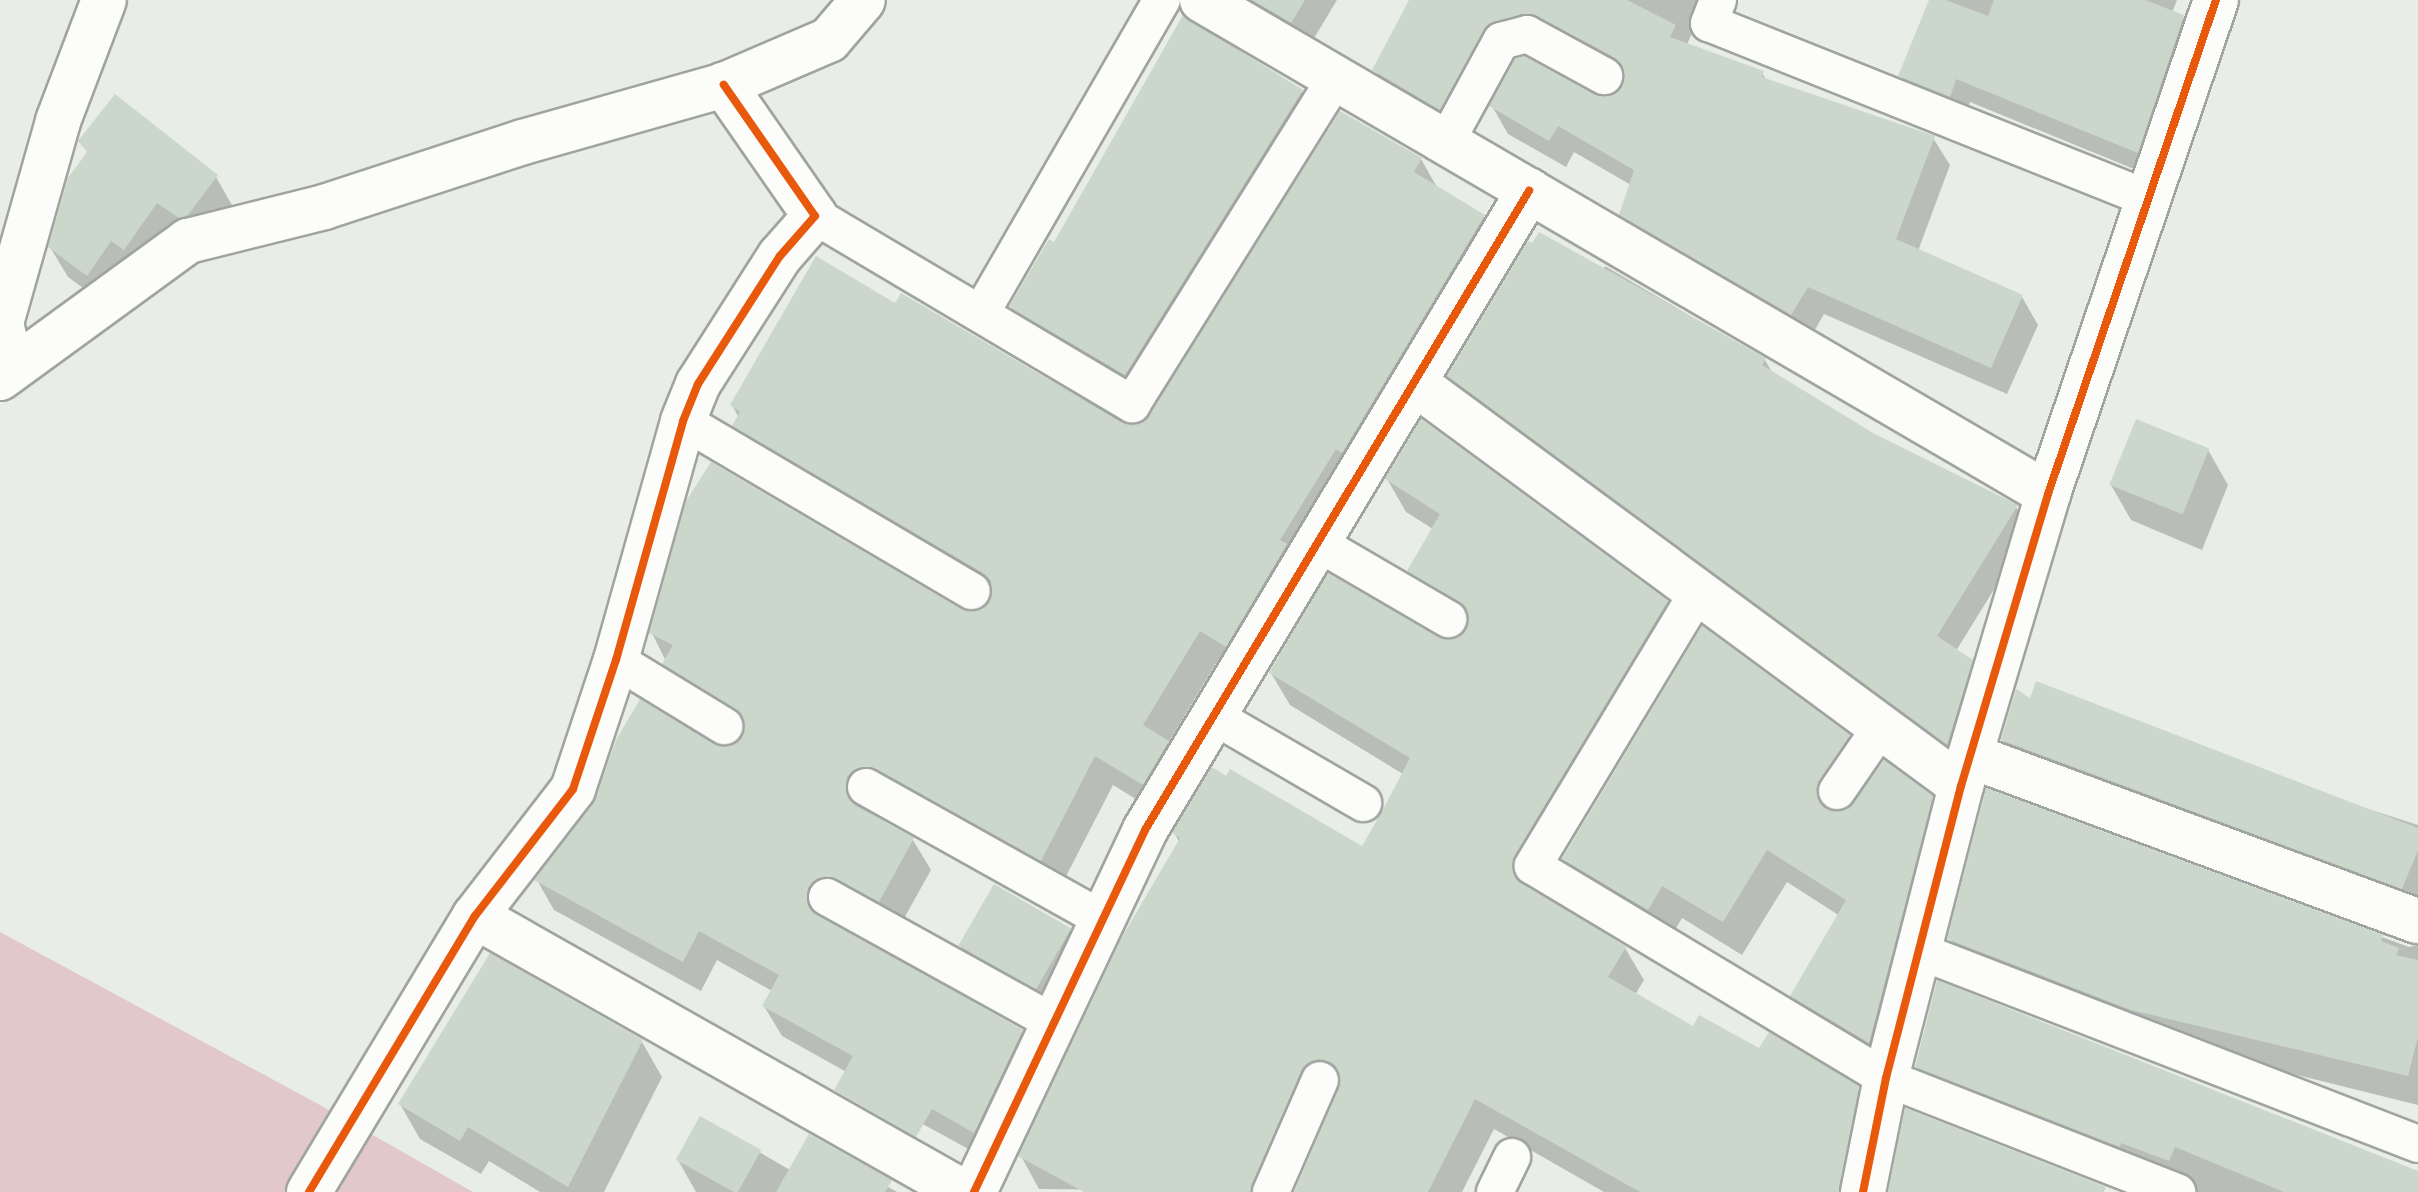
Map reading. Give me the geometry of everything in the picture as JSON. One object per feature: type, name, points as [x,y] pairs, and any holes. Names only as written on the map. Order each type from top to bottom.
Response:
[{"type":"street","points":[[5,372],[1,323],[58,121],[104,0]]},
{"type":"street","points":[[5,372],[188,241],[324,207],[523,142],[724,85],[829,40],[863,0]]},
{"type":"street","points":[[1202,0],[2048,494]]},
{"type":"street","points":[[1863,1192],[1886,1078],[1966,771],[2048,494],[2152,200],[2216,0]]},
{"type":"street","points":[[309,1192],[475,916],[573,789],[616,660],[683,421],[698,384],[780,256],[815,216],[724,85]]},
{"type":"street","points":[[974,1192],[1145,830],[1212,715],[1416,384],[1529,191]]},
{"type":"street","points":[[1416,384],[1881,727],[1966,771],[2418,921]]},
{"type":"street","points":[[475,916],[937,1186]]},
{"type":"lane","points":[[981,313],[1162,0]]},
{"type":"lane","points":[[1718,0],[1709,23],[2152,200]]},
{"type":"lane","points":[[1446,142],[1501,41],[1527,34],[1604,76]]},
{"type":"lane","points":[[815,216],[1132,404],[1336,78]]},
{"type":"lane","points":[[683,421],[972,591]]},
{"type":"lane","points":[[1318,543],[1448,619]]},
{"type":"lane","points":[[1698,592],[1533,866],[1886,1078],[2177,1192]]},
{"type":"lane","points":[[616,660],[724,726]]},
{"type":"lane","points":[[1212,715],[1363,803]]},
{"type":"lane","points":[[1837,791],[1881,727]]},
{"type":"lane","points":[[866,787],[1102,919]]},
{"type":"lane","points":[[827,897],[1054,1023]]},
{"type":"lane","points":[[1919,951],[2418,1144]]},
{"type":"lane","points":[[1271,1192],[1320,1080]]},
{"type":"lane","points":[[1495,1192],[1512,1157]]},
{"type":"shaded area","points":[[0,932],[320,1105],[473,1192],[0,1192]]},
{"type":"building","points":[[1252,0],[1305,0],[1291,23]]},
{"type":"building","points":[[1409,0],[1627,0],[1676,25],[1670,37],[1764,71],[1762,77],[1935,136],[1896,239],[2023,295],[1991,368],[1808,287],[1791,315],[1619,215],[1634,170],[1558,126],[1549,141],[1489,106],[1515,59],[1524,56],[1595,95],[1614,94],[1623,85],[1625,75],[1615,58],[1537,16],[1522,14],[1488,25],[1440,110],[1372,70]]},
{"type":"building","points":[[1929,0],[1946,0],[1988,16],[1994,0],[2145,0],[2184,15],[2138,153],[1956,79],[1950,97],[1898,76]]},
{"type":"building","points":[[1183,15],[1303,90],[1125,375],[1009,307],[1049,239],[1054,242]]},
{"type":"building","points":[[115,94],[218,175],[188,215],[179,218],[157,203],[124,250],[111,241],[87,276],[48,247],[68,178],[87,152],[78,141]]},
{"type":"building","points":[[1340,111],[1422,158],[1414,172],[1485,215],[1342,453],[1336,449],[1280,540],[1287,544],[1226,647],[1200,631],[1143,725],[1169,741],[1143,785],[1095,756],[1041,861],[876,769],[856,769],[847,777],[848,797],[855,805],[914,838],[879,902],[826,876],[808,888],[809,908],[1023,1030],[974,1133],[932,1109],[916,1137],[834,1090],[853,1056],[762,1006],[779,975],[699,931],[683,962],[534,880],[593,804],[616,740],[640,699],[714,744],[733,745],[742,736],[742,715],[662,664],[673,645],[649,633],[686,501],[711,462],[961,609],[982,610],[990,601],[991,581],[983,573],[732,426],[740,412],[730,405],[816,256],[895,303],[901,293],[1121,422],[1141,423]]},
{"type":"building","points":[[1539,232],[1766,358],[1762,365],[1873,433],[2018,505],[1937,636],[1973,660],[1947,745],[1447,376],[1528,241],[1532,243]]},
{"type":"building","points":[[1421,419],[1668,601],[1515,855],[1514,875],[1626,947],[1608,977],[1693,1026],[1699,1015],[1759,1048],[1769,1032],[1859,1086],[1839,1192],[1640,1192],[1475,1099],[1428,1192],[1294,1192],[1339,1088],[1336,1067],[1318,1059],[1301,1072],[1250,1192],[1084,1192],[1018,1156],[1122,937],[1180,838],[1172,833],[1212,767],[1226,776],[1230,769],[1362,846],[1381,813],[1410,758],[1269,673],[1328,573],[1438,637],[1458,638],[1466,630],[1466,608],[1407,571],[1440,514],[1385,479]]},
{"type":"building","points":[[2136,419],[2209,449],[2183,514],[2109,485]]},
{"type":"building","points":[[1702,626],[1850,735],[1816,789],[1825,808],[1847,810],[1884,760],[1933,796],[1869,1043],[1790,996],[1846,900],[1767,850],[1723,922],[1662,886],[1648,910],[1562,859]]},
{"type":"building","points":[[2036,681],[2418,828],[2418,850],[2402,889],[2001,740],[2016,689],[2030,698]]},
{"type":"building","points":[[1986,788],[2383,935],[2381,941],[2399,948],[2396,955],[2418,960],[2418,1037],[2408,1076],[2131,1010],[1947,939]]},
{"type":"building","points":[[994,884],[1071,928],[1036,990],[958,945]]},
{"type":"building","points":[[490,953],[643,1040],[568,1187],[468,1127],[460,1141],[398,1104]]},
{"type":"building","points":[[1937,980],[2418,1171],[2418,1192],[2284,1192],[2175,1147],[2169,1161],[2121,1143],[2120,1147],[1915,1067]]},
{"type":"building","points":[[1905,1108],[2106,1187],[2104,1192],[1888,1192]]},
{"type":"building","points":[[700,1116],[761,1150],[738,1192],[676,1160]]},
{"type":"building","points":[[809,1134],[892,1180],[885,1192],[776,1192]]},
{"type":"cycle path","points":[[1863,1192],[1886,1078],[1961,786],[2048,494],[2216,0]]},
{"type":"cycle path","points":[[309,1192],[475,916],[573,789],[616,660],[683,421],[698,384],[780,256],[815,216],[724,85]]},
{"type":"cycle path","points":[[974,1192],[1145,830],[1529,191]]}]
